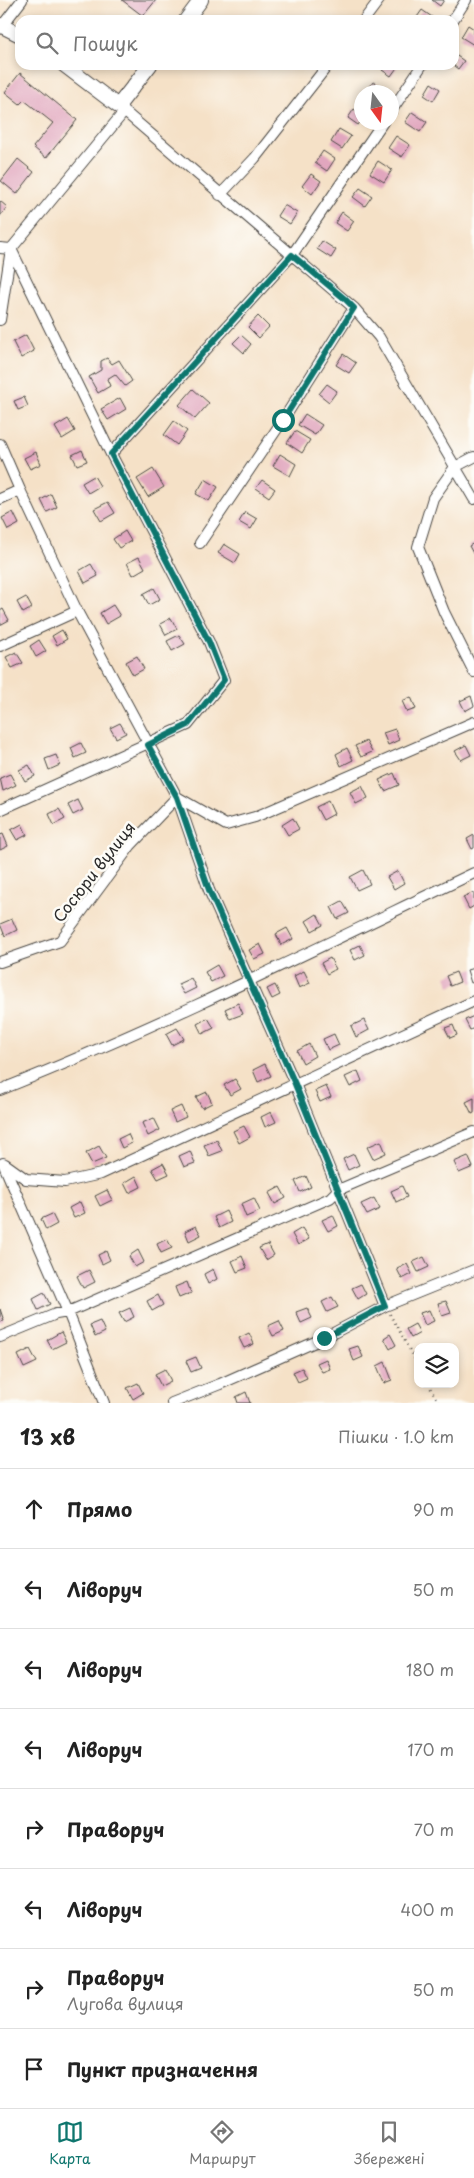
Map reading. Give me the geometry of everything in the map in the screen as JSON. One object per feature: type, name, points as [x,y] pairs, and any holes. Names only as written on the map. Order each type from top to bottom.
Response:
[{"type":"street","points":[[15,33],[1,26],[22,0]]},
{"type":"street","points":[[190,15],[201,0]]},
{"type":"street","points":[[368,15],[379,0]]},
{"type":"street","points":[[456,15],[466,0]]},
{"type":"street","points":[[70,70],[121,109],[220,196],[354,308],[379,337],[474,499]]},
{"type":"street","points":[[0,320],[11,249],[121,109],[147,70]]},
{"type":"street","points":[[220,196],[255,158],[324,70]]},
{"type":"street","points":[[399,100],[419,70]]},
{"type":"street","points":[[111,454],[292,255],[378,130]]},
{"type":"street","points":[[0,248],[11,249]]},
{"type":"street","points":[[0,810],[148,745],[188,725],[224,680],[209,642],[111,454],[11,249]]},
{"type":"street","points":[[200,543],[283,420],[354,308]]},
{"type":"street","points":[[0,444],[77,611],[177,797],[209,890],[295,1084],[385,1306]]},
{"type":"street","points":[[474,457],[455,467],[433,498],[418,547],[444,612],[474,672]]},
{"type":"street","points":[[0,499],[20,490]]},
{"type":"street","points":[[0,646],[77,611]]},
{"type":"street","points":[[177,797],[226,825],[255,817],[474,722]]},
{"type":"street","name":"Сосюри вулиця","points":[[0,962],[60,941],[131,845],[177,797]]},
{"type":"street","points":[[0,1090],[53,1069],[250,980],[474,873]]},
{"type":"street","points":[[2,1163],[26,1179],[65,1182],[101,1174],[474,1001]]},
{"type":"street","points":[[0,1337],[56,1314],[68,1312],[330,1198],[338,1190],[474,1132]]},
{"type":"street","points":[[2,1163],[68,1312],[104,1403]]},
{"type":"street","points":[[172,1403],[324,1338],[385,1306],[474,1270]]},
{"type":"path","points":[[385,1306],[414,1358]]},
{"type":"path","points":[[430,1388],[439,1403]]},
{"type":"building","points":[[122,0],[156,0],[144,15]]},
{"type":"building","points":[[432,0],[444,0],[440,6]]},
{"type":"building","points":[[422,10],[429,15],[418,15]]},
{"type":"building","points":[[468,25],[474,29],[474,45],[461,37]]},
{"type":"building","points":[[459,58],[464,61],[459,68]]},
{"type":"building","points":[[382,70],[395,70],[391,76]]},
{"type":"building","points":[[20,73],[77,120],[46,158],[33,147],[53,123],[24,100],[20,104],[5,92]]},
{"type":"building","points":[[431,83],[440,89],[433,101],[424,95]]},
{"type":"building","points":[[354,109],[354,122],[348,118]]},
{"type":"building","points":[[412,112],[427,122],[420,132],[405,122]]},
{"type":"building","points":[[339,129],[351,136],[342,149],[331,142]]},
{"type":"building","points":[[396,136],[410,145],[402,157],[388,148]]},
{"type":"building","points":[[323,151],[335,159],[327,171],[315,163]]},
{"type":"building","points":[[18,159],[34,172],[17,194],[1,181]]},
{"type":"building","points":[[378,161],[392,170],[384,182],[370,173]]},
{"type":"building","points":[[311,174],[321,181],[312,194],[302,186]]},
{"type":"building","points":[[360,188],[372,196],[365,206],[353,197]]},
{"type":"building","points":[[0,201],[7,207],[0,216]]},
{"type":"building","points":[[284,205],[297,213],[290,224],[277,216]]},
{"type":"building","points":[[342,212],[354,221],[347,231],[335,223]]},
{"type":"building","points":[[322,241],[336,250],[331,258],[317,249]]},
{"type":"building","points":[[258,316],[269,327],[259,338],[248,327]]},
{"type":"building","points":[[26,335],[34,351],[21,358],[13,342]]},
{"type":"building","points":[[241,335],[251,344],[244,353],[233,343]]},
{"type":"building","points":[[343,354],[356,363],[349,373],[336,365]]},
{"type":"building","points":[[107,358],[112,364],[119,360],[132,381],[125,386],[115,374],[107,379],[110,386],[98,393],[89,377],[101,370],[101,361]]},
{"type":"building","points":[[327,384],[337,391],[329,402],[319,394]]},
{"type":"building","points":[[193,389],[209,403],[195,419],[179,405]]},
{"type":"building","points":[[24,397],[28,406],[18,410],[14,401]]},
{"type":"building","points":[[120,398],[126,409],[108,420],[101,409]]},
{"type":"building","points":[[305,414],[322,425],[315,435],[298,425]]},
{"type":"building","points":[[68,419],[75,431],[62,439],[55,427]]},
{"type":"building","points":[[174,421],[187,431],[177,445],[164,435]]},
{"type":"building","points":[[295,431],[310,440],[302,453],[287,443]]},
{"type":"building","points":[[82,450],[87,461],[77,465],[72,455]]},
{"type":"building","points":[[36,452],[41,464],[30,469],[24,458]]},
{"type":"building","points":[[280,454],[296,464],[290,476],[273,466]]},
{"type":"building","points":[[153,469],[164,487],[148,497],[137,479]]},
{"type":"building","points":[[94,476],[100,486],[88,493],[82,483]]},
{"type":"building","points":[[205,479],[218,487],[209,501],[196,494]]},
{"type":"building","points":[[262,480],[275,489],[269,497],[256,488]]},
{"type":"building","points":[[51,494],[57,507],[47,512],[41,500]]},
{"type":"building","points":[[108,502],[115,513],[101,521],[94,509]]},
{"type":"building","points":[[13,512],[19,524],[8,530],[2,518]]},
{"type":"building","points":[[245,512],[257,519],[251,529],[239,522]]},
{"type":"building","points":[[125,531],[131,541],[119,548],[113,539]]},
{"type":"building","points":[[474,543],[474,555],[469,546]]},
{"type":"building","points":[[224,544],[240,554],[235,563],[218,553]]},
{"type":"building","points":[[139,557],[145,568],[133,575],[127,563]]},
{"type":"building","points":[[91,564],[98,576],[85,583],[79,571]]},
{"type":"building","points":[[154,588],[160,599],[149,605],[143,594]]},
{"type":"building","points":[[26,597],[32,608],[23,613],[17,602]]},
{"type":"building","points":[[113,605],[120,616],[106,624],[100,613]]},
{"type":"building","points":[[3,609],[9,620],[0,625],[0,611]]},
{"type":"building","points":[[171,618],[177,629],[166,635],[160,624]]},
{"type":"building","points":[[62,630],[67,639],[57,645],[52,636]]},
{"type":"building","points":[[179,635],[185,644],[172,651],[167,641]]},
{"type":"building","points":[[39,640],[46,651],[36,657],[30,646]]},
{"type":"building","points":[[16,652],[23,663],[12,668],[6,657]]},
{"type":"building","points":[[137,656],[144,669],[133,675],[126,662]]},
{"type":"building","points":[[471,696],[474,706],[465,711],[460,701]]},
{"type":"building","points":[[411,697],[416,709],[407,712],[402,701]]},
{"type":"building","points":[[120,723],[126,733],[116,738],[110,728]]},
{"type":"building","points":[[395,729],[399,740],[388,745],[383,733]]},
{"type":"building","points":[[366,741],[372,752],[361,757],[355,746]]},
{"type":"building","points":[[81,743],[86,753],[75,758],[71,748]]},
{"type":"building","points":[[466,745],[471,755],[461,760],[455,751]]},
{"type":"building","points":[[347,748],[353,760],[341,766],[336,754]]},
{"type":"building","points":[[56,755],[60,765],[49,770],[45,759]]},
{"type":"building","points":[[29,765],[35,776],[25,781],[19,770]]},
{"type":"building","points":[[394,773],[399,785],[385,791],[379,780]]},
{"type":"building","points":[[10,774],[16,785],[3,791],[0,778]]},
{"type":"building","points":[[362,786],[368,798],[356,804],[350,792]]},
{"type":"building","points":[[78,800],[83,810],[73,815],[68,805]]},
{"type":"building","points":[[328,801],[334,814],[323,820],[316,807]]},
{"type":"building","points":[[59,809],[65,819],[54,825],[49,814]]},
{"type":"building","points":[[293,818],[299,829],[288,835],[282,825]]},
{"type":"building","points":[[22,824],[27,835],[17,840],[11,830]]},
{"type":"building","points":[[3,834],[8,846],[0,850],[0,835]]},
{"type":"building","points":[[474,835],[474,848],[472,849],[467,839]]},
{"type":"building","points":[[363,870],[370,884],[357,890],[350,877]]},
{"type":"building","points":[[398,871],[404,883],[394,889],[387,877]]},
{"type":"building","points":[[474,892],[474,906],[469,909],[463,897]]},
{"type":"building","points":[[342,901],[349,913],[337,919],[331,907]]},
{"type":"building","points":[[317,914],[323,925],[312,931],[306,921]]},
{"type":"building","points":[[12,919],[17,930],[5,936],[0,924]]},
{"type":"building","points":[[287,928],[293,939],[281,945],[276,934]]},
{"type":"building","points":[[260,944],[265,954],[254,959],[249,950]]},
{"type":"building","points":[[360,945],[365,955],[355,960],[350,950]]},
{"type":"building","points":[[330,958],[336,969],[327,974],[321,963]]},
{"type":"building","points":[[217,965],[223,976],[211,982],[205,972]]},
{"type":"building","points":[[474,968],[474,982],[471,983],[467,970]]},
{"type":"building","points":[[304,971],[310,983],[299,988],[294,976]]},
{"type":"building","points":[[456,972],[460,982],[450,986],[446,976]]},
{"type":"building","points":[[191,978],[196,988],[184,994],[178,984]]},
{"type":"building","points":[[275,985],[280,995],[272,999],[267,989]]},
{"type":"building","points":[[238,1003],[243,1014],[230,1019],[225,1009]]},
{"type":"building","points":[[474,1016],[474,1028],[470,1030],[465,1020]]},
{"type":"building","points":[[208,1018],[214,1028],[202,1034],[197,1024]]},
{"type":"building","points":[[364,1020],[369,1030],[356,1037],[351,1026]]},
{"type":"building","points":[[453,1025],[457,1035],[450,1038],[445,1028]]},
{"type":"building","points":[[177,1028],[184,1039],[172,1045],[166,1034]]},
{"type":"building","points":[[334,1034],[339,1045],[328,1050],[323,1039]]},
{"type":"building","points":[[309,1044],[315,1056],[303,1063],[297,1051]]},
{"type":"building","points":[[265,1064],[271,1076],[258,1082],[253,1070]]},
{"type":"building","points":[[358,1071],[362,1081],[350,1087],[345,1077]]},
{"type":"building","points":[[235,1079],[241,1089],[230,1095],[224,1085]]},
{"type":"building","points":[[326,1086],[331,1097],[320,1102],[315,1091]]},
{"type":"building","points":[[207,1092],[212,1103],[202,1108],[196,1097]]},
{"type":"building","points":[[474,1098],[474,1113],[472,1114],[466,1102]]},
{"type":"building","points":[[181,1106],[186,1117],[175,1122],[170,1111]]},
{"type":"building","points":[[271,1112],[276,1122],[265,1127],[261,1117]]},
{"type":"building","points":[[154,1118],[160,1130],[148,1136],[142,1123]]},
{"type":"building","points":[[244,1126],[250,1137],[239,1143],[233,1131]]},
{"type":"building","points":[[128,1134],[132,1143],[122,1148],[118,1139]]},
{"type":"building","points":[[217,1140],[222,1151],[209,1156],[204,1145]]},
{"type":"building","points":[[381,1141],[386,1153],[373,1159],[367,1147]]},
{"type":"building","points":[[99,1146],[106,1158],[92,1164],[86,1153]]},
{"type":"building","points":[[190,1151],[195,1163],[184,1167],[179,1156]]},
{"type":"building","points":[[354,1154],[359,1165],[348,1170],[343,1159]]},
{"type":"building","points":[[468,1156],[473,1167],[459,1173],[454,1162]]},
{"type":"building","points":[[163,1163],[169,1174],[158,1179],[152,1169]]},
{"type":"building","points":[[136,1176],[141,1187],[129,1193],[124,1183]]},
{"type":"building","points":[[306,1176],[311,1187],[300,1192],[295,1181]]},
{"type":"building","points":[[402,1186],[407,1197],[396,1202],[391,1191]]},
{"type":"building","points":[[280,1187],[286,1198],[275,1204],[269,1193]]},
{"type":"building","points":[[107,1190],[112,1200],[100,1206],[95,1196]]},
{"type":"building","points":[[254,1198],[260,1211],[246,1217],[241,1204]]},
{"type":"building","points":[[374,1198],[380,1209],[367,1215],[361,1204]]},
{"type":"building","points":[[80,1202],[85,1213],[74,1218],[69,1208]]},
{"type":"building","points":[[226,1211],[231,1222],[219,1228],[214,1217]]},
{"type":"building","points":[[52,1214],[57,1224],[46,1230],[41,1219]]},
{"type":"building","points":[[333,1215],[338,1226],[328,1231],[322,1220]]},
{"type":"building","points":[[196,1226],[201,1235],[189,1241],[185,1231]]},
{"type":"building","points":[[302,1228],[309,1239],[298,1245],[292,1234]]},
{"type":"building","points":[[167,1239],[172,1248],[161,1253],[157,1244]]},
{"type":"building","points":[[268,1244],[274,1255],[266,1260],[259,1248]]},
{"type":"building","points":[[138,1250],[144,1262],[135,1267],[129,1256]]},
{"type":"building","points":[[106,1251],[110,1260],[102,1264],[98,1255]]},
{"type":"building","points":[[242,1256],[247,1268],[237,1272],[232,1261]]},
{"type":"building","points":[[424,1257],[429,1267],[418,1272],[413,1262]]},
{"type":"building","points":[[407,1264],[412,1274],[402,1279],[397,1269]]},
{"type":"building","points":[[213,1269],[217,1279],[208,1284],[204,1274]]},
{"type":"building","points":[[89,1270],[95,1282],[83,1288],[77,1276]]},
{"type":"building","points":[[187,1282],[191,1293],[179,1298],[175,1287]]},
{"type":"building","points":[[361,1284],[366,1294],[358,1299],[352,1288]]},
{"type":"building","points":[[44,1293],[50,1304],[38,1310],[33,1299]]},
{"type":"building","points":[[158,1295],[163,1305],[152,1311],[147,1301]]},
{"type":"building","points":[[332,1297],[338,1307],[327,1312],[322,1302]]},
{"type":"building","points":[[446,1301],[451,1313],[442,1316],[438,1303]]},
{"type":"building","points":[[130,1308],[134,1317],[124,1322],[119,1313]]},
{"type":"building","points":[[307,1308],[312,1318],[301,1323],[296,1312]]},
{"type":"building","points":[[0,1309],[4,1321],[0,1322]]},
{"type":"building","points":[[429,1310],[434,1321],[425,1325],[420,1313]]},
{"type":"building","points":[[100,1321],[105,1332],[95,1337],[90,1325]]},
{"type":"building","points":[[279,1321],[284,1331],[273,1336],[268,1326]]},
{"type":"building","points":[[415,1324],[420,1333],[411,1338],[406,1329]]},
{"type":"building","points":[[61,1332],[66,1342],[52,1349],[47,1340]]},
{"type":"building","points":[[249,1333],[254,1344],[244,1348],[239,1338]]},
{"type":"building","points":[[390,1334],[396,1345],[390,1349],[384,1338]]},
{"type":"building","points":[[358,1346],[363,1357],[354,1361],[349,1349]]},
{"type":"building","points":[[30,1349],[37,1362],[24,1368],[18,1355]]},
{"type":"building","points":[[196,1357],[201,1368],[191,1372],[186,1361]]},
{"type":"building","points":[[326,1359],[330,1369],[322,1372],[317,1363]]},
{"type":"building","points":[[385,1362],[392,1380],[384,1383],[377,1366]]},
{"type":"building","points":[[302,1368],[307,1378],[298,1382],[293,1372]]},
{"type":"building","points":[[165,1369],[171,1381],[161,1386],[155,1374]]},
{"type":"building","points":[[138,1383],[143,1393],[133,1399],[127,1388]]},
{"type":"building","points":[[246,1392],[250,1403],[238,1403],[236,1397]]},
{"type":"route","points":[[283,420],[354,308],[292,255],[111,454],[209,642],[224,680],[188,725],[148,745],[177,797],[209,890],[295,1084],[385,1306],[324,1338]]}]
